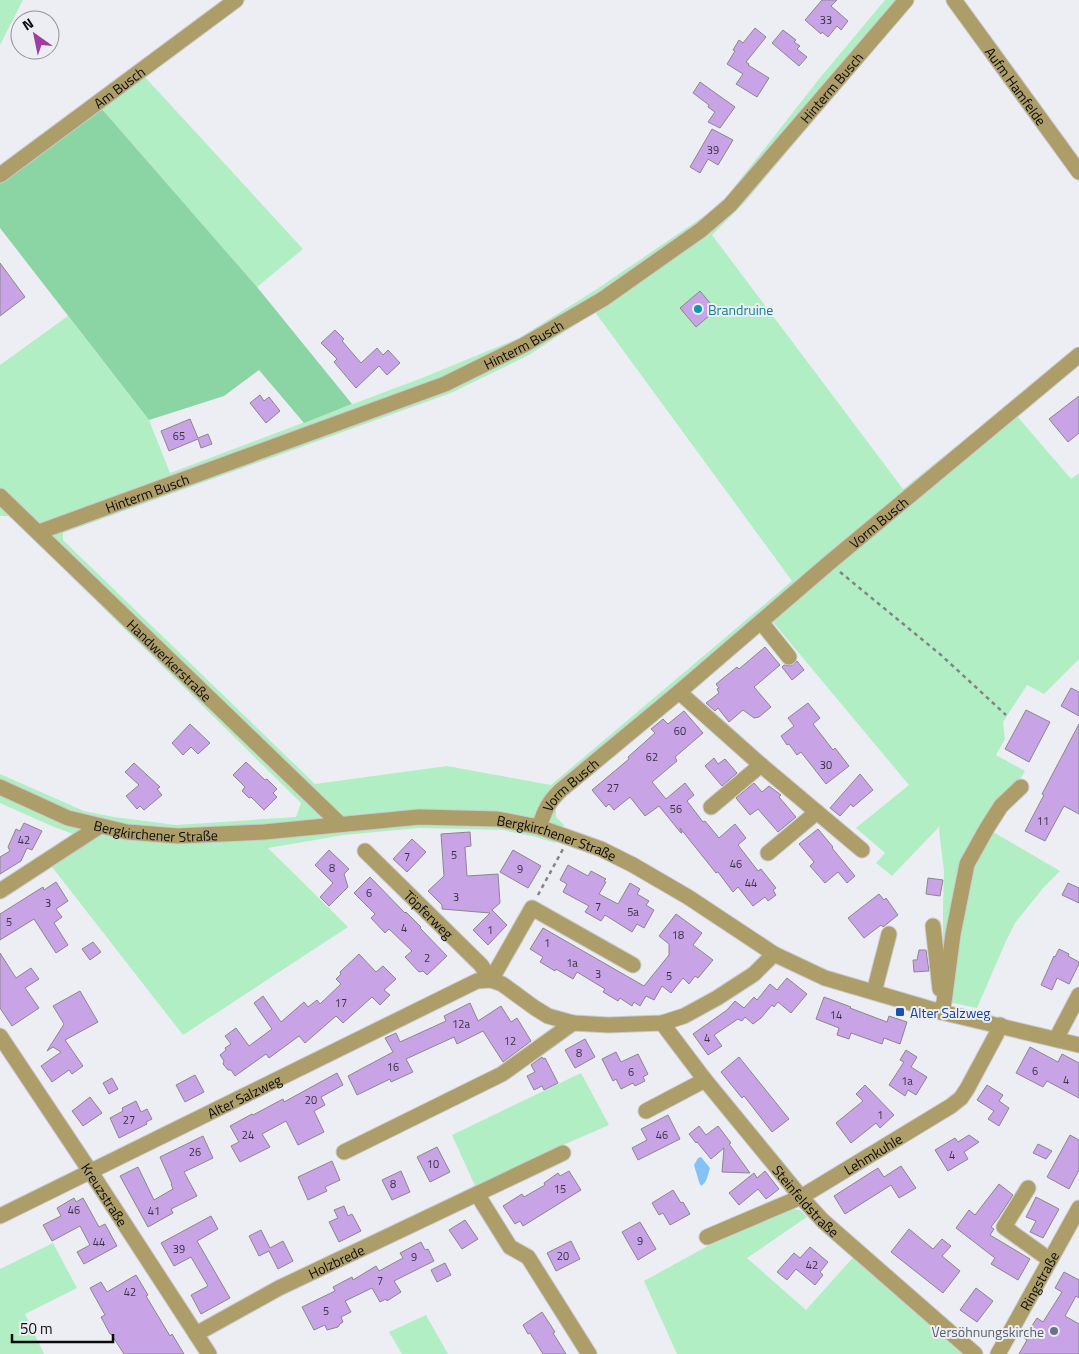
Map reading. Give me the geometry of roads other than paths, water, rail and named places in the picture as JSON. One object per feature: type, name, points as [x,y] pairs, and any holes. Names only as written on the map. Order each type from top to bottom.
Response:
[{"type":"street","name":"Am Busch","points":[[0,175],[236,0]]},
{"type":"street","name":"Hinterm Busch","points":[[39,532],[445,384],[524,345],[603,299],[701,230],[730,205],[906,0]]},
{"type":"street","name":"Aufm Hamfelde","points":[[954,0],[1079,172]]},
{"type":"street","name":"Vorm Busch","points":[[539,826],[545,808],[561,790],[1079,355]]},
{"type":"street","name":"Handwerkerstraße","points":[[1,498],[39,532],[340,824]]},
{"type":"street","points":[[761,622],[790,657]]},
{"type":"street","points":[[679,692],[761,765],[862,850]]},
{"type":"street","points":[[711,807],[761,765]]},
{"type":"street","points":[[941,1006],[944,1002],[953,934],[967,864],[1001,806],[1020,786]]},
{"type":"street","name":"Bergkirchener Straße","points":[[0,787],[68,818],[127,832],[178,836],[264,832],[419,817],[497,820],[539,826],[601,849],[633,865],[688,897],[774,954],[826,978],[874,992],[941,1006],[1000,1025],[1079,1045]]},
{"type":"street","points":[[768,854],[817,812]]},
{"type":"street","points":[[0,891],[100,826]]},
{"type":"street","name":"Töpferweg","points":[[365,851],[481,965],[491,980]]},
{"type":"street","points":[[633,965],[532,908],[491,980],[502,984],[548,1016],[573,1023],[608,1026],[662,1023],[684,1016],[717,998],[754,974],[774,954]]},
{"type":"street","points":[[933,926],[941,1006]]},
{"type":"street","points":[[874,992],[889,934]]},
{"type":"street","name":"Alter Salzweg","points":[[0,1216],[477,981],[491,980]]},
{"type":"street","points":[[1056,1039],[1079,995]]},
{"type":"street","points":[[344,1152],[502,1074],[573,1023]]},
{"type":"street","name":"Steinfeldstraße","points":[[662,1023],[705,1080],[801,1197],[824,1221],[975,1354]]},
{"type":"street","name":"Lehmkuhle","points":[[708,1237],[801,1197],[951,1106],[961,1098],[967,1089],[1000,1025]]},
{"type":"street","name":"Kreuzstraße","points":[[0,1036],[209,1354]]},
{"type":"street","points":[[646,1111],[705,1080]]},
{"type":"street","name":"Holzbrede","points":[[196,1334],[279,1288],[563,1153]]},
{"type":"street","points":[[1028,1188],[1004,1228],[1050,1260]]},
{"type":"street","points":[[477,1194],[510,1247],[528,1257],[589,1354]]},
{"type":"street","name":"Ringstraße","points":[[998,1354],[1079,1208]]},
{"type":"water","points":[[701,1157],[710,1168],[706,1181],[701,1186],[694,1165],[698,1158]]},
{"type":"place","name":"Brandruine","points":[[698,309]]},
{"type":"place","name":"Alter Salzweg","points":[[900,1012]]},
{"type":"place","name":"Versöhnungskirche","points":[[1054,1331]]}]
